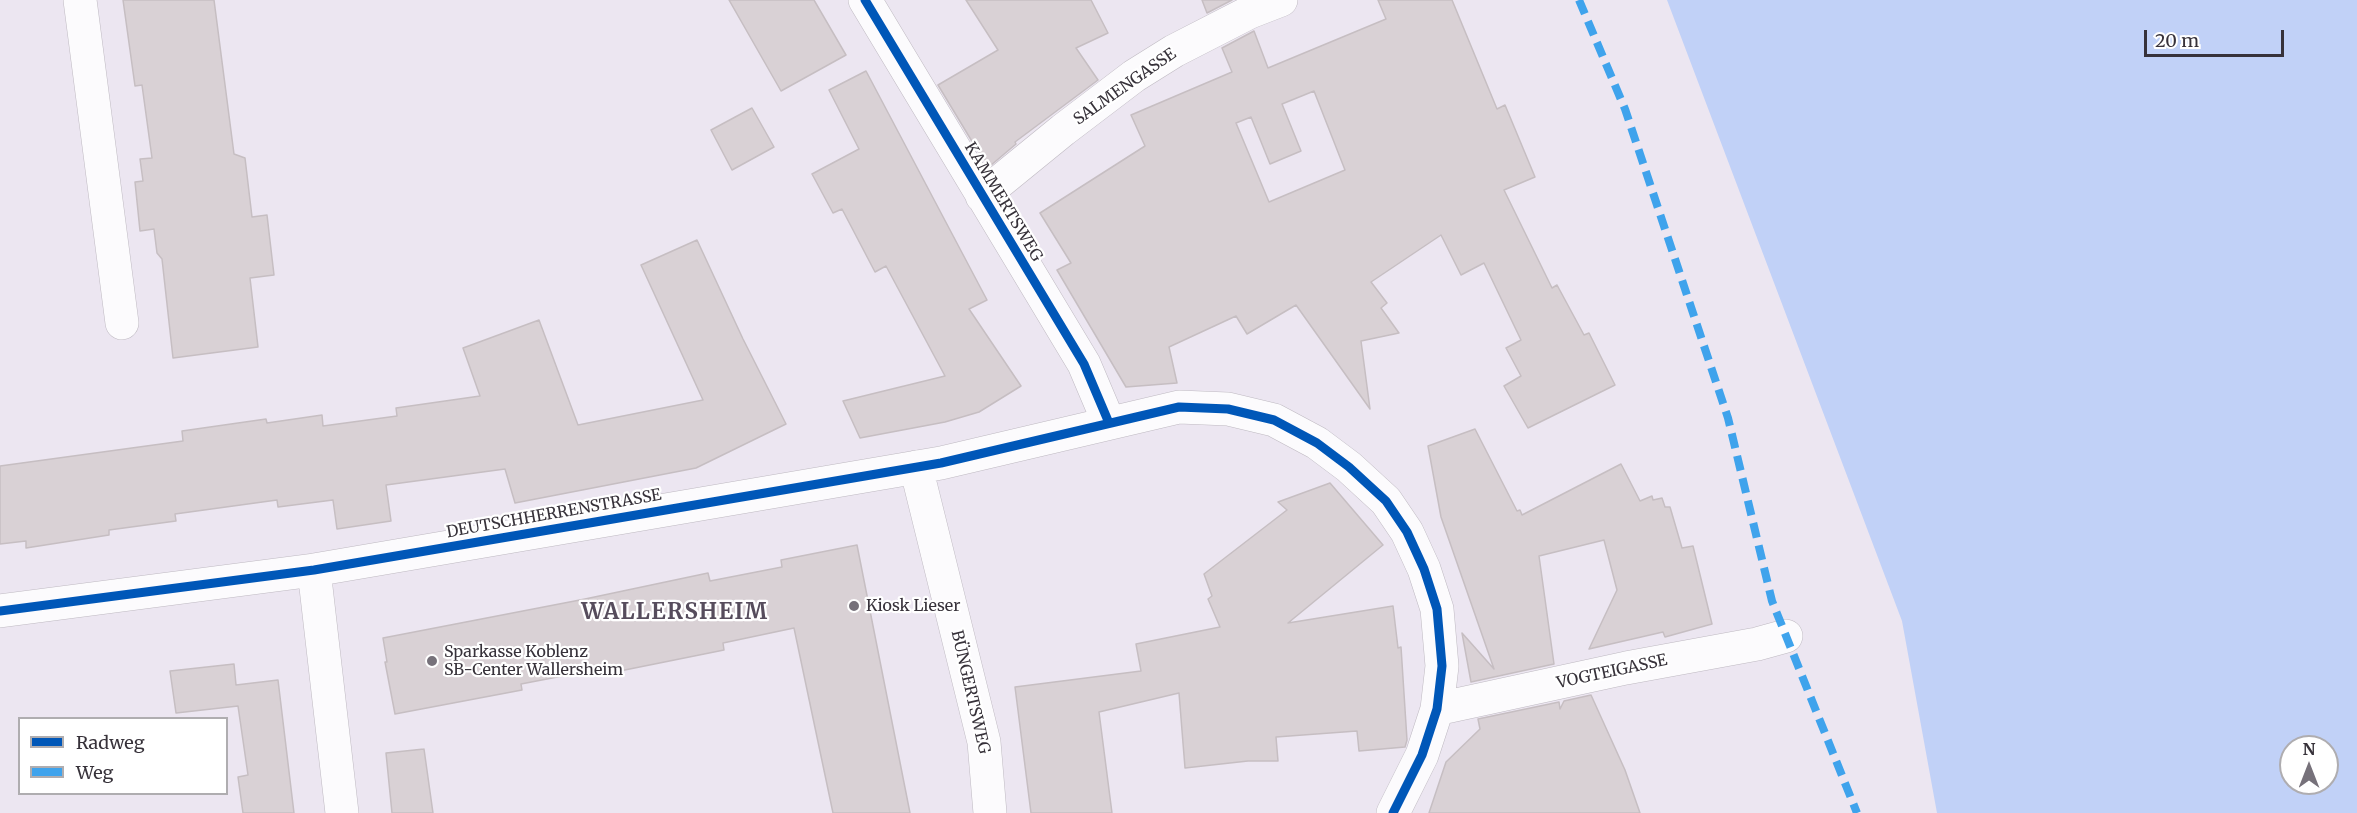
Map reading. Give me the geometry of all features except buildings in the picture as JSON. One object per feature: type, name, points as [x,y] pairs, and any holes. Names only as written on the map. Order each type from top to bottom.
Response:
[{"type":"street","points":[[80,0],[122,323]]},
{"type":"street","name":"KAMMERTSWEG","points":[[865,0],[1084,364],[1109,423]]},
{"type":"street","name":"SALMENGASSE","points":[[982,196],[1134,76],[1184,46],[1250,12],[1281,0]]},
{"type":"street","name":"DEUTSCHHERRENSTRASSE","points":[[0,610],[314,570],[951,461],[1179,407],[1228,409],[1274,420],[1317,443],[1349,467],[1386,501],[1407,532],[1424,569],[1437,609],[1442,666],[1437,709],[1422,755],[1393,813]]},
{"type":"street","name":"BÜNGERTSWEG","points":[[916,467],[984,742],[990,813]]},
{"type":"street","points":[[314,570],[342,813]]},
{"type":"street","name":"VOGTEIGASSE","points":[[1437,709],[1786,636]]},
{"type":"water","points":[[1667,0],[2357,0],[2357,813],[1937,813],[1902,621]]},
{"type":"marked path","points":[[1579,0],[1625,109],[1728,418],[1772,601],[1857,813]]},
{"type":"cycle path","points":[[865,0],[1084,364],[1109,423]]},
{"type":"cycle path","points":[[0,611],[314,570],[941,463],[1179,407],[1228,409],[1274,420],[1317,443],[1349,467],[1386,501],[1407,532],[1424,569],[1437,609],[1442,666],[1437,709],[1422,755],[1393,813]]},
{"type":"place","name":"Kiosk Lieser","points":[[854,606]]},
{"type":"place","name":"Sparkasse Koblenz SB-Center Wallersheim","points":[[432,661]]},
{"type":"district","name":"WALLERSHEIM","points":[[675,613]]}]
